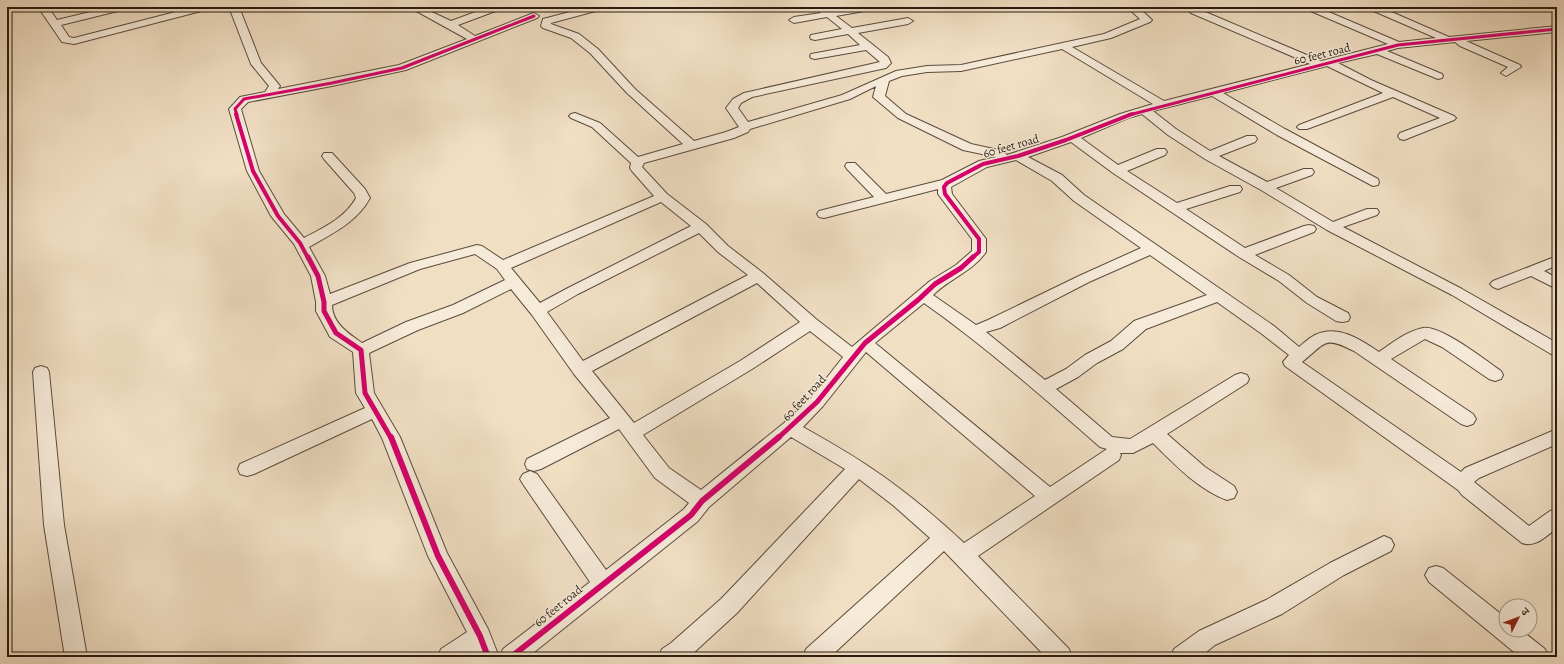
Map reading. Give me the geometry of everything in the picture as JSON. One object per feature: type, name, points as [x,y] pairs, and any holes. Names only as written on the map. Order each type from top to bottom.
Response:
[{"type":"street","points":[[43,7],[66,40],[74,41],[206,7]]},
{"type":"street","points":[[55,23],[124,7]]},
{"type":"street","points":[[234,7],[256,64],[275,86],[269,94]]},
{"type":"street","points":[[418,9],[434,7]]},
{"type":"street","points":[[450,25],[498,7]]},
{"type":"street","points":[[600,7],[556,17],[546,21],[546,26],[576,36],[594,51],[631,91],[691,145]]},
{"type":"street","points":[[794,20],[824,10],[870,7]]},
{"type":"street","points":[[853,356],[810,323],[758,276],[723,249],[700,227],[662,197],[636,168],[640,160],[735,133],[744,129],[745,126],[846,97],[900,73],[927,69],[961,68],[1107,36],[1147,20],[1132,7]]},
{"type":"street","points":[[1206,7],[1194,11],[1394,93],[1450,118],[1404,136]]},
{"type":"street","points":[[1309,7],[1398,45]]},
{"type":"street","points":[[1372,7],[1452,39],[1516,67],[1506,73]]},
{"type":"street","points":[[418,9],[474,39]]},
{"type":"street","points":[[745,126],[732,108],[733,104],[742,97],[798,83],[882,66],[886,62],[884,58],[824,10]]},
{"type":"street","points":[[361,350],[336,333],[324,311],[324,302],[318,276],[302,245],[278,216],[253,172],[235,109],[244,99],[332,84],[402,68],[534,16]]},
{"type":"street","points":[[815,37],[908,21]]},
{"type":"street","name":"60 feet road","points":[[512,657],[602,584],[691,515],[702,501],[790,428],[817,402],[865,343],[935,284],[961,268],[979,252],[979,239],[945,194],[944,187],[947,182],[983,164],[1012,158],[1073,138],[1124,116],[1377,50],[1398,45],[1557,29]]},
{"type":"street","points":[[815,56],[869,46]]},
{"type":"street","points":[[1064,46],[1162,105]]},
{"type":"street","points":[[1377,50],[1438,76]]},
{"type":"street","points":[[884,79],[879,97],[902,116],[967,147],[1012,158],[1057,178],[1080,198],[1268,330],[1299,355]]},
{"type":"street","points":[[1214,92],[1281,132],[1373,182]]},
{"type":"street","points":[[1303,127],[1394,93]]},
{"type":"street","points":[[1144,110],[1172,132],[1209,156],[1266,187],[1332,228],[1457,292],[1557,350]]},
{"type":"street","points":[[575,116],[596,125],[638,163]]},
{"type":"street","points":[[1073,138],[1117,170],[1244,254],[1284,278],[1312,300],[1342,317]]},
{"type":"street","points":[[1209,156],[1251,139]]},
{"type":"street","points":[[1117,170],[1161,152]]},
{"type":"street","points":[[302,245],[342,221],[358,208],[363,198],[360,192],[328,156]]},
{"type":"street","points":[[851,166],[882,199]]},
{"type":"street","points":[[1266,187],[1308,172]]},
{"type":"street","points":[[824,214],[947,182]]},
{"type":"street","points":[[1176,208],[1235,188]]},
{"type":"street","points":[[502,266],[662,197]]},
{"type":"street","points":[[1332,228],[1372,212]]},
{"type":"street","points":[[538,311],[573,291],[700,227]]},
{"type":"street","points":[[1244,254],[1309,229]]},
{"type":"street","points":[[324,302],[415,266],[477,249],[502,266],[513,282],[538,311],[580,370],[627,426],[662,473],[702,501]]},
{"type":"street","points":[[974,331],[994,324],[1084,279],[1151,249]]},
{"type":"street","points":[[1498,284],[1557,260]]},
{"type":"street","points":[[1532,270],[1557,284]]},
{"type":"street","points":[[580,370],[758,276]]},
{"type":"street","points":[[361,350],[412,326],[458,310],[513,282]]},
{"type":"street","points":[[923,295],[974,331],[1044,388],[1106,442],[1121,446],[1133,446],[1241,379]]},
{"type":"street","points":[[1044,388],[1072,373],[1091,359],[1117,345],[1140,325],[1218,296]]},
{"type":"street","points":[[602,584],[532,472],[627,426],[746,365],[810,323]]},
{"type":"street","points":[[1378,360],[1418,336],[1427,333],[1440,337],[1495,375]]},
{"type":"street","points":[[1467,419],[1348,340],[1339,337],[1330,336],[1320,339],[1291,362],[1465,485],[1495,512],[1529,537],[1557,517]]},
{"type":"street","points":[[865,343],[1049,497]]},
{"type":"street","points":[[361,350],[365,392],[391,436],[438,556],[480,636],[488,657]]},
{"type":"street","points":[[41,372],[54,525],[76,657]]},
{"type":"street","points":[[247,469],[376,410]]},
{"type":"street","points":[[790,428],[876,480],[903,502],[963,554],[1061,657]]},
{"type":"street","points":[[1155,433],[1177,455],[1212,484],[1227,492]]},
{"type":"street","points":[[1465,485],[1464,480],[1472,473],[1557,436]]},
{"type":"street","points":[[963,554],[1112,455]]},
{"type":"street","points":[[670,657],[679,651],[729,606],[858,469]]},
{"type":"street","points":[[814,657],[944,538]]},
{"type":"street","points":[[1182,657],[1207,638],[1274,607],[1337,569],[1384,545]]},
{"type":"street","points":[[1436,575],[1537,657]]},
{"type":"street","points":[[449,657],[480,636]]},
{"type":"cycle path","points":[[488,657],[480,636],[438,556],[391,437],[365,393],[361,350],[336,333],[324,311],[324,302],[318,276],[300,243],[278,216],[253,171],[235,109],[244,99],[332,83],[402,68],[534,16]]},
{"type":"cycle path","points":[[511,657],[691,515],[702,501],[790,428],[817,402],[865,343],[918,300],[935,284],[961,268],[979,252],[979,239],[945,194],[944,187],[947,183],[983,164],[1018,156],[1066,140],[1124,116],[1398,45],[1557,29]]}]
